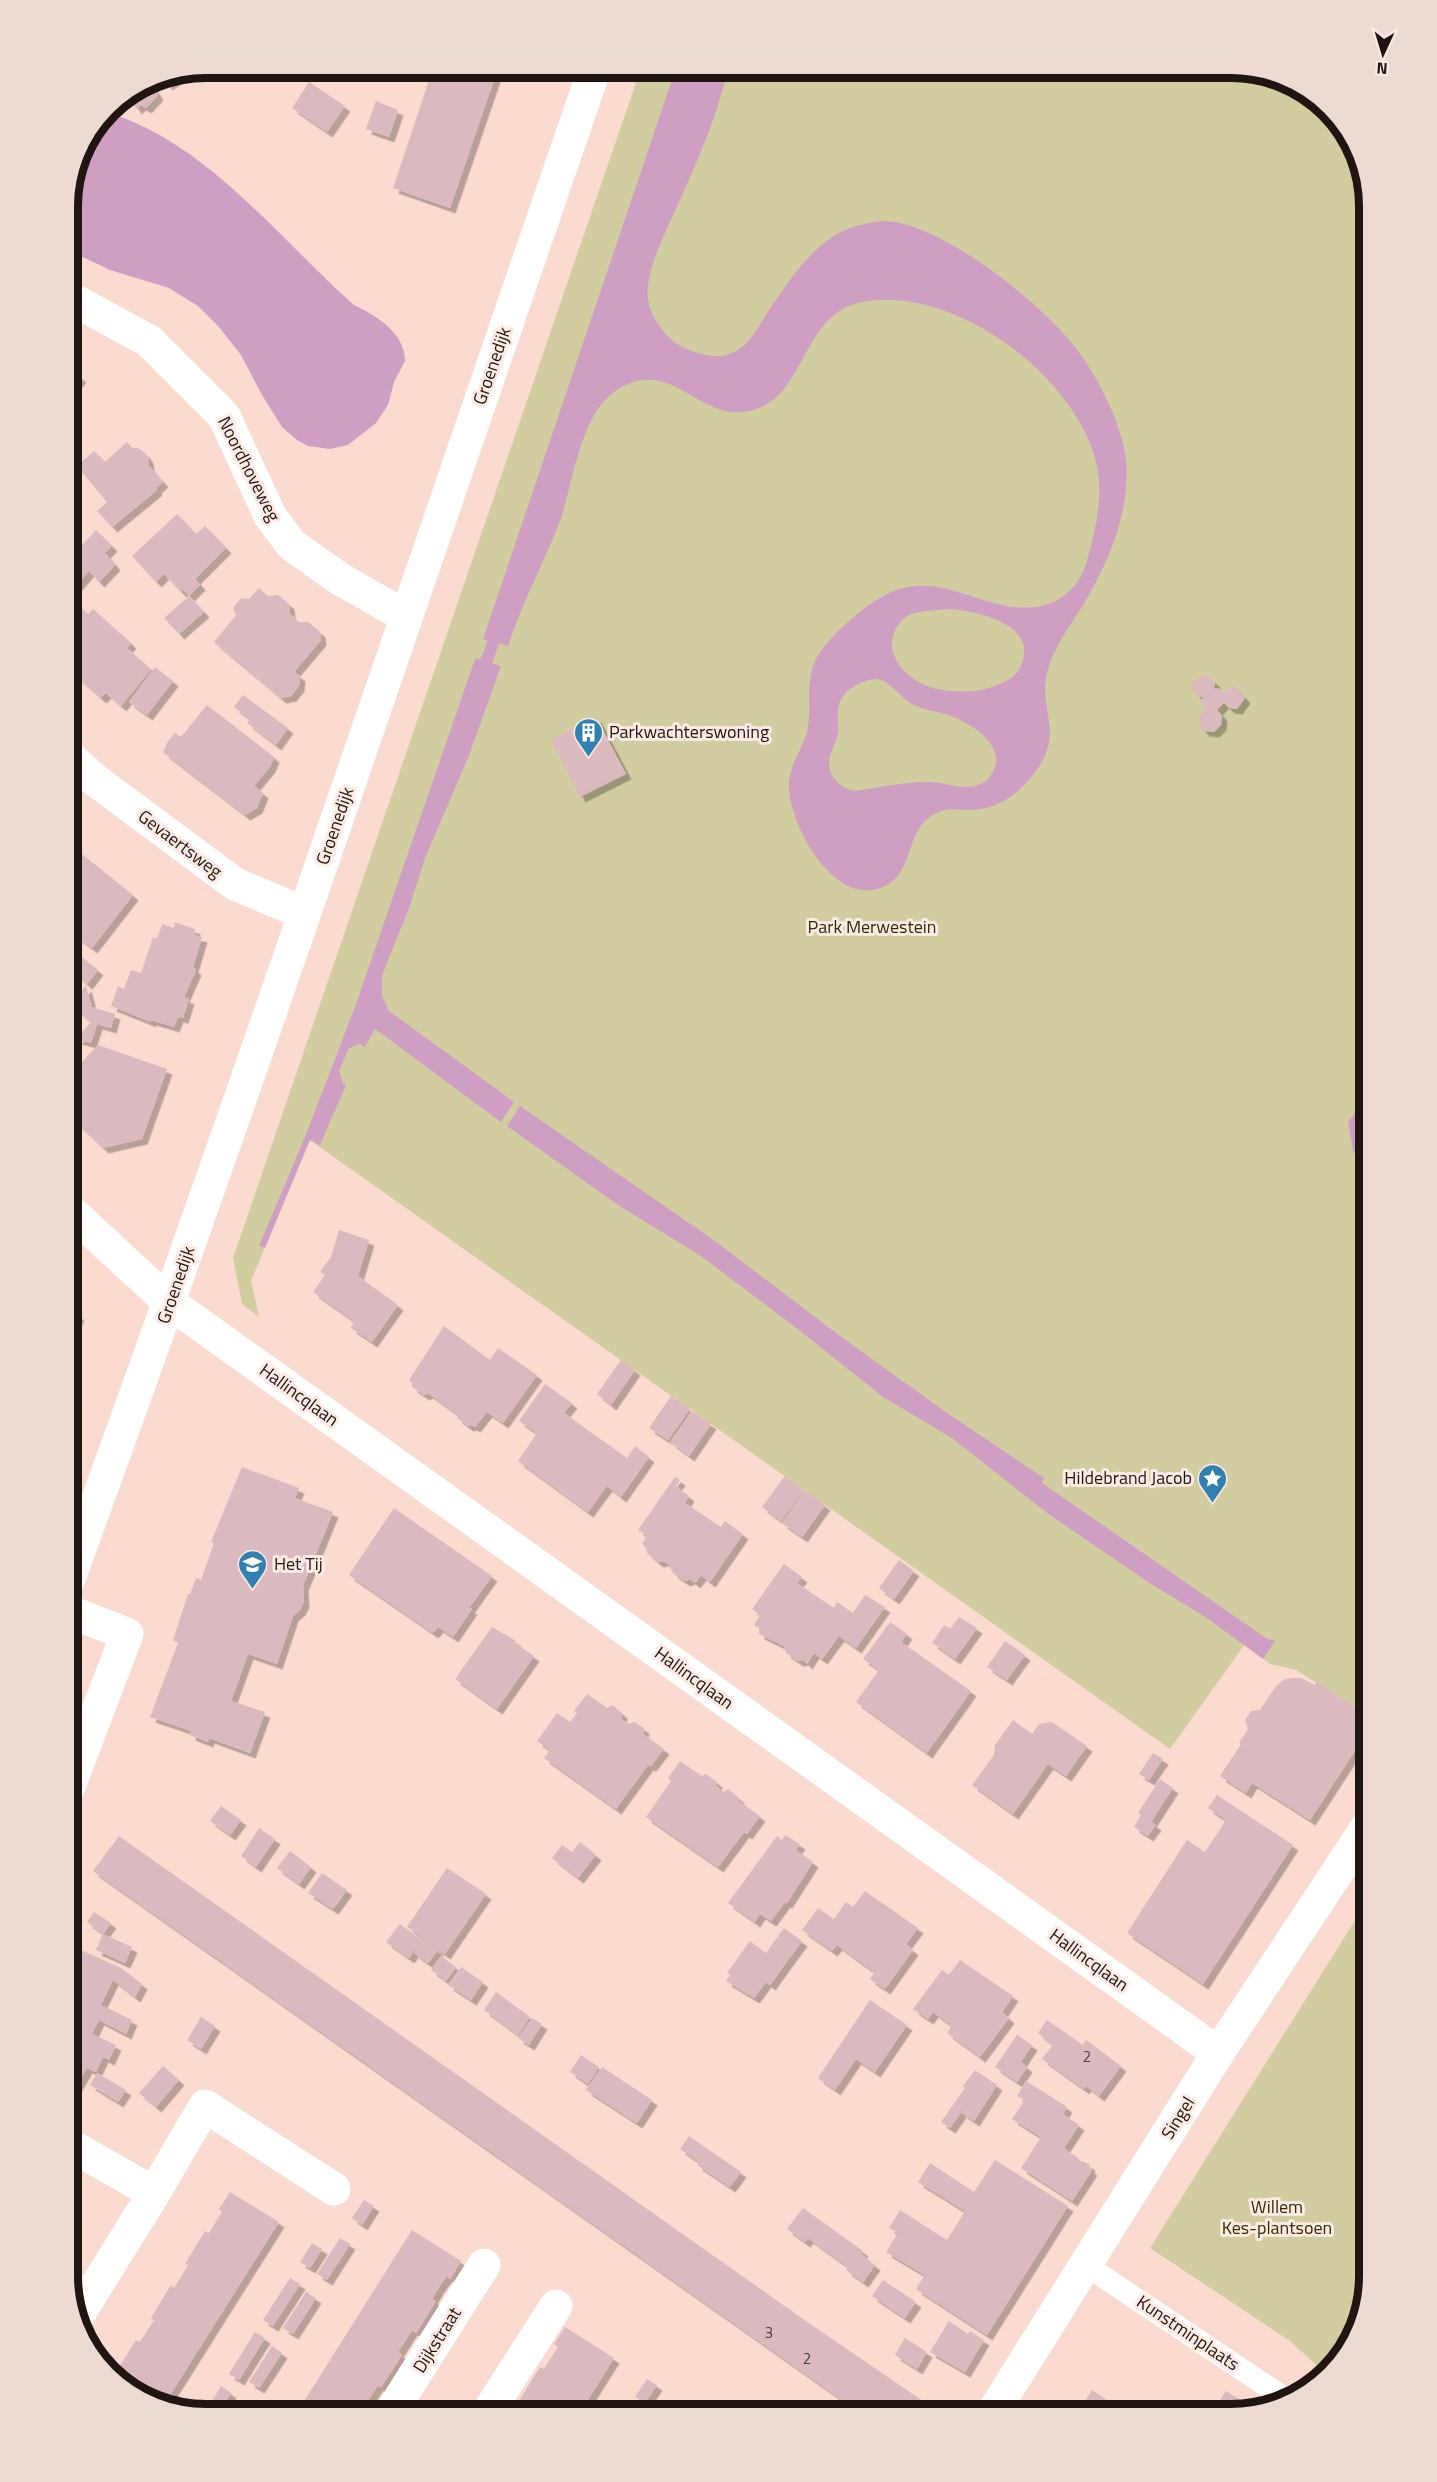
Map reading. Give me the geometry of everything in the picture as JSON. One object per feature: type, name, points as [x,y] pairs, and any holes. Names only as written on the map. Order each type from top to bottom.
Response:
[{"type":"street","name":"Groenedijk","points":[[78,1554],[170,1303],[592,78]]},
{"type":"street","name":"Noordhoveweg","points":[[78,302],[149,341],[224,416],[270,516],[292,545],[340,579],[405,616]]},
{"type":"street","name":"Gevaertsweg","points":[[78,765],[235,884],[304,913]]},
{"type":"street","name":"Hallincqlaan","points":[[78,1218],[170,1303],[1218,2053]]},
{"type":"street","points":[[78,1615],[127,1634],[78,1763]]},
{"type":"street","name":"Singel","points":[[998,2404],[1087,2266],[1218,2053],[1359,1841]]},
{"type":"street","points":[[82,2308],[205,2106],[334,2189]]},
{"type":"street","points":[[78,2150],[154,2193]]},
{"type":"street","name":"Dijkstraat","points":[[396,2404],[484,2265]]},
{"type":"street","points":[[493,2404],[556,2306]]},
{"type":"lane","name":"Kunstminplaats","points":[[1087,2266],[1279,2394]]},
{"type":"green space","name":"Park Merwestein","points":[[638,78],[1239,78],[1256,80],[1288,91],[1315,110],[1327,122],[1346,149],[1355,173],[1359,206],[1359,1710],[1296,1670],[1270,1664],[1245,1644],[1170,1749],[307,1138],[260,1246],[265,1248],[251,1280],[259,1317],[242,1304],[233,1258]]},
{"type":"green space","name":"Willem Kes-plantsoen","points":[[1359,1914],[1359,2276],[1355,2309],[1342,2340],[1333,2354],[1319,2368],[1290,2341],[1150,2248]]},
{"type":"shaded area","points":[[673,78],[725,78],[708,134],[662,241],[650,275],[648,297],[650,308],[657,323],[673,341],[687,349],[715,356],[731,353],[742,347],[757,330],[796,272],[817,249],[842,231],[886,221],[909,225],[962,251],[989,269],[1039,309],[1083,358],[1114,416],[1124,445],[1126,459],[1125,497],[1109,553],[1093,588],[1058,646],[1047,673],[1045,687],[1050,735],[1048,748],[1042,761],[1025,784],[1003,801],[976,810],[945,810],[926,820],[914,839],[902,870],[885,886],[867,890],[850,887],[834,876],[820,862],[808,844],[798,825],[792,806],[789,790],[790,774],[807,732],[810,678],[818,656],[832,638],[863,609],[879,598],[906,587],[932,586],[1016,607],[1034,607],[1058,600],[1079,579],[1086,565],[1094,535],[1098,512],[1099,477],[1085,433],[1065,400],[1039,370],[1007,344],[972,323],[935,308],[898,300],[862,302],[841,310],[826,323],[780,394],[764,406],[743,412],[726,411],[711,406],[666,383],[650,380],[633,382],[614,392],[593,416],[586,432],[561,518],[508,646],[483,639]],"holes":[[[952,609],[977,613],[1004,623],[1022,640],[1024,652],[1021,666],[1016,674],[1005,682],[972,691],[937,689],[909,676],[896,660],[892,640],[895,630],[908,615]],[[881,680],[912,704],[951,716],[981,733],[995,754],[996,762],[989,778],[971,787],[920,782],[854,791],[838,783],[831,774],[829,762],[838,734],[840,703],[851,688],[862,682]]]},
{"type":"shaded area","points":[[116,116],[141,126],[176,145],[208,168],[269,222],[354,305],[372,314],[395,334],[404,351],[405,361],[394,382],[388,405],[376,423],[348,445],[330,449],[308,446],[282,427],[241,355],[219,327],[198,306],[169,288],[110,270],[78,255],[78,198],[82,173],[91,149],[104,128]]},
{"type":"shaded area","points":[[477,658],[501,666],[468,758],[425,858],[410,906],[382,975],[382,996],[389,1011],[514,1102],[501,1122],[375,1029],[365,1047],[360,1044],[349,1048],[339,1071],[346,1085],[320,1145],[310,1140],[265,1248],[259,1246],[305,1137],[355,1007]]},
{"type":"shaded area","points":[[520,1106],[715,1241],[840,1336],[947,1413],[1044,1478],[1042,1483],[1266,1638],[1275,1641],[1263,1659],[1207,1618],[1151,1584],[1047,1513],[952,1438],[883,1397],[701,1256],[618,1205],[507,1126]]},
{"type":"shaded area","points":[[1358,1109],[1359,1160],[1353,1151],[1348,1122]]},
{"type":"building","points":[[430,78],[495,78],[450,208],[393,188]]},
{"type":"building","points":[[309,82],[345,106],[327,132],[292,108]]},
{"type":"building","points":[[154,89],[158,95],[146,108],[141,105],[136,109],[132,102]]},
{"type":"building","points":[[376,101],[398,110],[389,137],[366,129]]},
{"type":"building","points":[[127,442],[132,448],[138,448],[144,452],[149,466],[163,482],[156,488],[157,490],[112,527],[97,511],[107,502],[78,467],[94,451],[105,462]]},
{"type":"building","points":[[177,514],[196,534],[205,526],[226,548],[195,579],[200,585],[189,596],[183,590],[181,592],[164,574],[156,582],[132,556]]},
{"type":"building","points":[[96,530],[112,546],[105,553],[115,565],[99,582],[89,571],[78,584],[78,549]]},
{"type":"building","points":[[259,588],[268,596],[278,595],[289,604],[290,614],[299,622],[308,622],[320,632],[321,640],[294,672],[300,676],[299,686],[291,696],[281,698],[214,642],[236,615],[233,608],[241,598],[249,599]]},
{"type":"building","points":[[189,596],[204,612],[179,634],[164,618]]},
{"type":"building","points":[[78,606],[88,614],[93,609],[131,643],[127,648],[151,669],[121,706],[106,693],[101,698],[78,678]]},
{"type":"building","points":[[155,667],[173,681],[147,715],[129,702]]},
{"type":"building","points":[[1206,675],[1215,682],[1214,689],[1219,688],[1222,693],[1234,686],[1245,698],[1237,709],[1229,708],[1224,703],[1217,710],[1222,716],[1221,725],[1214,732],[1204,731],[1199,725],[1200,715],[1205,710],[1202,705],[1203,697],[1199,697],[1192,689],[1192,681]]},
{"type":"building","points":[[243,695],[288,728],[276,745],[247,723],[250,719],[234,707]]},
{"type":"building","points":[[207,705],[274,757],[270,767],[254,786],[263,793],[257,808],[245,815],[163,752],[175,733],[181,737]]},
{"type":"building","name":"Parkwachterswoning","points":[[596,717],[626,774],[580,797],[551,740]]},
{"type":"building","points":[[78,851],[133,895],[92,948],[78,938],[81,930],[78,928]]},
{"type":"building","points":[[175,922],[195,929],[194,935],[202,937],[193,967],[196,970],[184,997],[189,999],[183,1018],[178,1017],[174,1027],[151,1020],[151,1022],[111,1006],[118,986],[124,989],[131,970],[141,973],[153,937],[157,939],[162,924],[174,928]]},
{"type":"building","points":[[83,958],[98,970],[87,984],[78,976],[78,959]]},
{"type":"building","points":[[86,986],[92,1007],[115,1014],[111,1028],[97,1024],[91,1043],[78,1040],[91,1022],[78,1011],[78,994]]},
{"type":"building","points":[[98,1045],[167,1069],[142,1139],[103,1148],[78,1124],[78,1066]]},
{"type":"building","points":[[339,1230],[369,1240],[358,1276],[398,1305],[372,1342],[351,1328],[354,1321],[313,1292],[325,1275],[320,1272],[331,1257]]},
{"type":"building","points":[[444,1326],[490,1360],[498,1348],[537,1375],[503,1423],[487,1412],[475,1427],[468,1426],[457,1418],[457,1414],[428,1393],[424,1395],[412,1387],[409,1380]]},
{"type":"building","points":[[621,1360],[635,1370],[611,1405],[597,1394]]},
{"type":"building","points":[[545,1384],[572,1403],[564,1413],[627,1458],[635,1446],[649,1457],[621,1497],[607,1486],[588,1512],[518,1461],[537,1433],[519,1421]]},
{"type":"building","points":[[671,1396],[690,1409],[668,1440],[649,1428]]},
{"type":"building","points":[[692,1411],[711,1424],[689,1456],[670,1442]]},
{"type":"building","points":[[242,1467],[299,1488],[295,1498],[333,1512],[303,1586],[304,1602],[293,1616],[277,1664],[248,1654],[231,1701],[265,1712],[250,1753],[209,1738],[208,1742],[190,1735],[191,1731],[150,1717],[178,1643],[173,1640],[188,1594],[196,1578],[201,1580],[214,1543],[211,1542]]},
{"type":"building","points":[[785,1476],[804,1490],[781,1521],[762,1507]]},
{"type":"building","points":[[675,1477],[680,1480],[676,1486],[689,1496],[685,1503],[721,1527],[725,1521],[743,1534],[710,1582],[701,1575],[695,1583],[690,1579],[685,1581],[673,1573],[668,1564],[663,1561],[658,1562],[647,1553],[642,1544],[647,1536],[638,1530]]},
{"type":"building","points":[[805,1490],[825,1505],[802,1537],[782,1523]]},
{"type":"building","points":[[394,1508],[492,1576],[469,1608],[472,1609],[453,1637],[438,1627],[433,1633],[349,1575]]},
{"type":"building","points":[[899,1560],[914,1571],[894,1599],[879,1588]]},
{"type":"building","points":[[784,1564],[802,1577],[797,1583],[834,1608],[837,1602],[853,1613],[865,1595],[885,1607],[856,1648],[839,1636],[822,1659],[814,1653],[807,1664],[786,1653],[784,1646],[759,1634],[759,1628],[754,1625],[760,1615],[752,1609]]},
{"type":"building","points":[[959,1617],[977,1628],[955,1659],[932,1643],[944,1625],[950,1629]]},
{"type":"building","points":[[890,1622],[907,1634],[901,1642],[971,1691],[927,1753],[856,1702],[879,1670],[863,1659]]},
{"type":"building","points":[[492,1627],[516,1641],[515,1643],[534,1656],[497,1709],[455,1679]]},
{"type":"building","points":[[1005,1641],[1025,1655],[1007,1680],[987,1667]]},
{"type":"building","points":[[1301,1678],[1315,1685],[1317,1682],[1359,1710],[1359,1744],[1310,1820],[1252,1783],[1246,1793],[1220,1776],[1241,1744],[1239,1743],[1248,1729],[1245,1720],[1251,1711],[1260,1710],[1276,1686],[1285,1679]]},
{"type":"building","points":[[587,1694],[607,1708],[612,1705],[622,1713],[621,1719],[629,1724],[634,1722],[644,1728],[643,1734],[664,1749],[651,1766],[648,1765],[616,1809],[544,1758],[550,1750],[537,1741],[557,1713],[570,1722],[577,1713],[574,1711]]},
{"type":"building","points":[[1013,1720],[1032,1734],[1039,1724],[1052,1722],[1087,1746],[1066,1776],[1048,1764],[1013,1814],[972,1785],[994,1755],[995,1745]]},
{"type":"building","points":[[1153,1753],[1163,1759],[1149,1780],[1139,1774]]},
{"type":"building","points":[[680,1761],[702,1776],[706,1774],[717,1782],[716,1786],[724,1792],[728,1789],[739,1798],[739,1801],[760,1816],[747,1834],[744,1832],[718,1867],[646,1817],[671,1781],[668,1778]]},
{"type":"building","points":[[1160,1779],[1173,1788],[1151,1822],[1156,1825],[1148,1836],[1134,1827],[1141,1815],[1138,1813]]},
{"type":"building","points":[[1217,1795],[1293,1845],[1203,1984],[1127,1933],[1187,1840],[1205,1852],[1226,1820],[1208,1808]]},
{"type":"building","points":[[221,1806],[241,1820],[230,1835],[210,1821]]},
{"type":"building","points":[[259,1828],[275,1839],[256,1867],[241,1856]]},
{"type":"building","points":[[785,1835],[800,1844],[796,1850],[813,1862],[787,1903],[785,1902],[771,1921],[760,1914],[755,1922],[728,1903],[777,1836],[782,1840]]},
{"type":"building","points":[[119,1836],[803,2319],[927,2404],[848,2404],[93,1871]]},
{"type":"building","points":[[580,1842],[596,1855],[578,1878],[552,1858],[562,1845],[572,1852]]},
{"type":"building","points":[[290,1851],[311,1867],[299,1884],[277,1868]]},
{"type":"building","points":[[447,1868],[486,1894],[445,1954],[407,1927]]},
{"type":"building","points":[[322,1873],[347,1890],[333,1909],[308,1893]]},
{"type":"building","points":[[865,1891],[918,1928],[906,1944],[913,1950],[885,1989],[870,1979],[875,1972],[837,1945],[832,1951],[802,1930],[818,1908],[834,1919],[846,1902],[853,1907]]},
{"type":"building","points":[[94,1912],[111,1923],[103,1934],[87,1922]]},
{"type":"building","points":[[400,1924],[422,1940],[409,1958],[386,1942]]},
{"type":"building","points":[[784,1928],[802,1941],[770,1985],[766,1982],[754,1998],[726,1981],[730,1975],[727,1973],[750,1941],[766,1953]]},
{"type":"building","points":[[103,1934],[132,1947],[125,1963],[96,1950]]},
{"type":"building","points":[[423,1940],[438,1950],[428,1963],[414,1953]]},
{"type":"building","points":[[78,1949],[121,1968],[142,1984],[135,1997],[113,1980],[101,2005],[132,2020],[126,2034],[99,2020],[92,2034],[116,2045],[109,2060],[103,2057],[96,2072],[87,2068],[78,2084],[78,2056],[82,2047],[78,2045]]},
{"type":"building","points":[[441,1956],[456,1967],[446,1981],[431,1970]]},
{"type":"building","points":[[960,1960],[1013,1996],[1002,2012],[1009,2018],[980,2057],[947,2033],[952,2026],[933,2012],[928,2019],[913,2009],[942,1970],[949,1975]]},
{"type":"building","points":[[461,1967],[483,1982],[471,2000],[448,1985]]},
{"type":"building","points":[[496,1992],[530,2017],[518,2035],[484,2010]]},
{"type":"building","points":[[870,2000],[907,2025],[875,2072],[856,2059],[835,2090],[818,2078]]},
{"type":"building","points":[[201,2017],[215,2026],[201,2049],[187,2040]]},
{"type":"building","points":[[532,2018],[542,2024],[529,2045],[518,2038]]},
{"type":"building","points":[[1047,2020],[1083,2045],[1086,2040],[1121,2066],[1099,2096],[1086,2086],[1084,2089],[1042,2059],[1053,2045],[1038,2033]]},
{"type":"building","points":[[1017,2035],[1032,2045],[1021,2062],[1027,2067],[1017,2082],[995,2067]]},
{"type":"building","points":[[581,2055],[599,2067],[588,2084],[570,2072]]},
{"type":"building","points":[[163,2066],[179,2080],[156,2107],[139,2093]]},
{"type":"building","points":[[602,2067],[652,2100],[637,2123],[586,2090]]},
{"type":"building","points":[[975,2070],[997,2085],[974,2121],[962,2113],[974,2094],[950,2128],[941,2122]]},
{"type":"building","points":[[97,2073],[126,2090],[118,2102],[90,2085]]},
{"type":"building","points":[[1026,2081],[1067,2107],[1063,2114],[1079,2125],[1064,2148],[1079,2159],[1079,2162],[1090,2165],[1089,2168],[1092,2170],[1072,2201],[1021,2168],[1041,2137],[1012,2119],[1025,2100],[1017,2096]]},
{"type":"building","points":[[689,2136],[741,2172],[730,2187],[697,2165],[699,2162],[680,2149]]},
{"type":"building","points":[[995,2160],[1068,2206],[987,2335],[916,2289],[925,2275],[886,2252],[898,2233],[889,2228],[900,2210],[947,2240],[965,2211],[918,2182],[930,2163],[974,2192]]},
{"type":"building","points":[[230,2192],[279,2222],[168,2398],[149,2391],[118,2368],[136,2340],[140,2342],[154,2320],[151,2318],[171,2285],[174,2288],[181,2277],[188,2265],[185,2264],[205,2231],[209,2233],[222,2212],[219,2209]]},
{"type":"building","points":[[364,2200],[374,2206],[362,2225],[352,2218]]},
{"type":"building","points":[[803,2208],[863,2251],[861,2254],[875,2265],[863,2282],[846,2270],[848,2267],[808,2238],[805,2242],[787,2229]]},
{"type":"building","points":[[412,2230],[461,2261],[450,2279],[447,2276],[439,2287],[432,2299],[436,2301],[416,2333],[412,2330],[398,2352],[402,2355],[381,2387],[378,2385],[366,2404],[302,2404]]},
{"type":"building","points":[[340,2238],[350,2244],[327,2280],[317,2274]]},
{"type":"building","points":[[312,2243],[322,2249],[310,2268],[300,2262]]},
{"type":"building","points":[[290,2278],[300,2284],[273,2326],[263,2320]]},
{"type":"building","points":[[883,2280],[916,2302],[905,2318],[872,2296]]},
{"type":"building","points":[[306,2292],[316,2298],[293,2334],[283,2328]]},
{"type":"building","points":[[949,2321],[968,2334],[970,2331],[984,2340],[965,2372],[930,2352]]},
{"type":"building","points":[[565,2327],[614,2358],[585,2404],[522,2404],[524,2401],[520,2399],[540,2367],[544,2369],[558,2347],[554,2344]]},
{"type":"building","points":[[255,2332],[265,2338],[239,2380],[229,2374]]},
{"type":"building","points":[[905,2338],[927,2352],[917,2369],[895,2355]]},
{"type":"building","points":[[272,2346],[282,2353],[259,2388],[249,2382]]},
{"type":"building","points":[[647,2379],[657,2385],[645,2403],[635,2397]]},
{"type":"building","points":[[221,2386],[231,2393],[224,2404],[210,2404]]},
{"type":"building","points":[[1092,2390],[1113,2404],[1083,2404]]},
{"type":"building","points":[[1226,2391],[1246,2403],[1231,2404],[1218,2404]]},
{"type":"waterway","points":[[481,676],[493,643]]},
{"type":"place","name":"Parkwachterswoning","points":[[588,758]]},
{"type":"place","name":"Hildebrand Jacob","points":[[1213,1504]]},
{"type":"place","name":"Het Tij","points":[[253,1590]]}]
